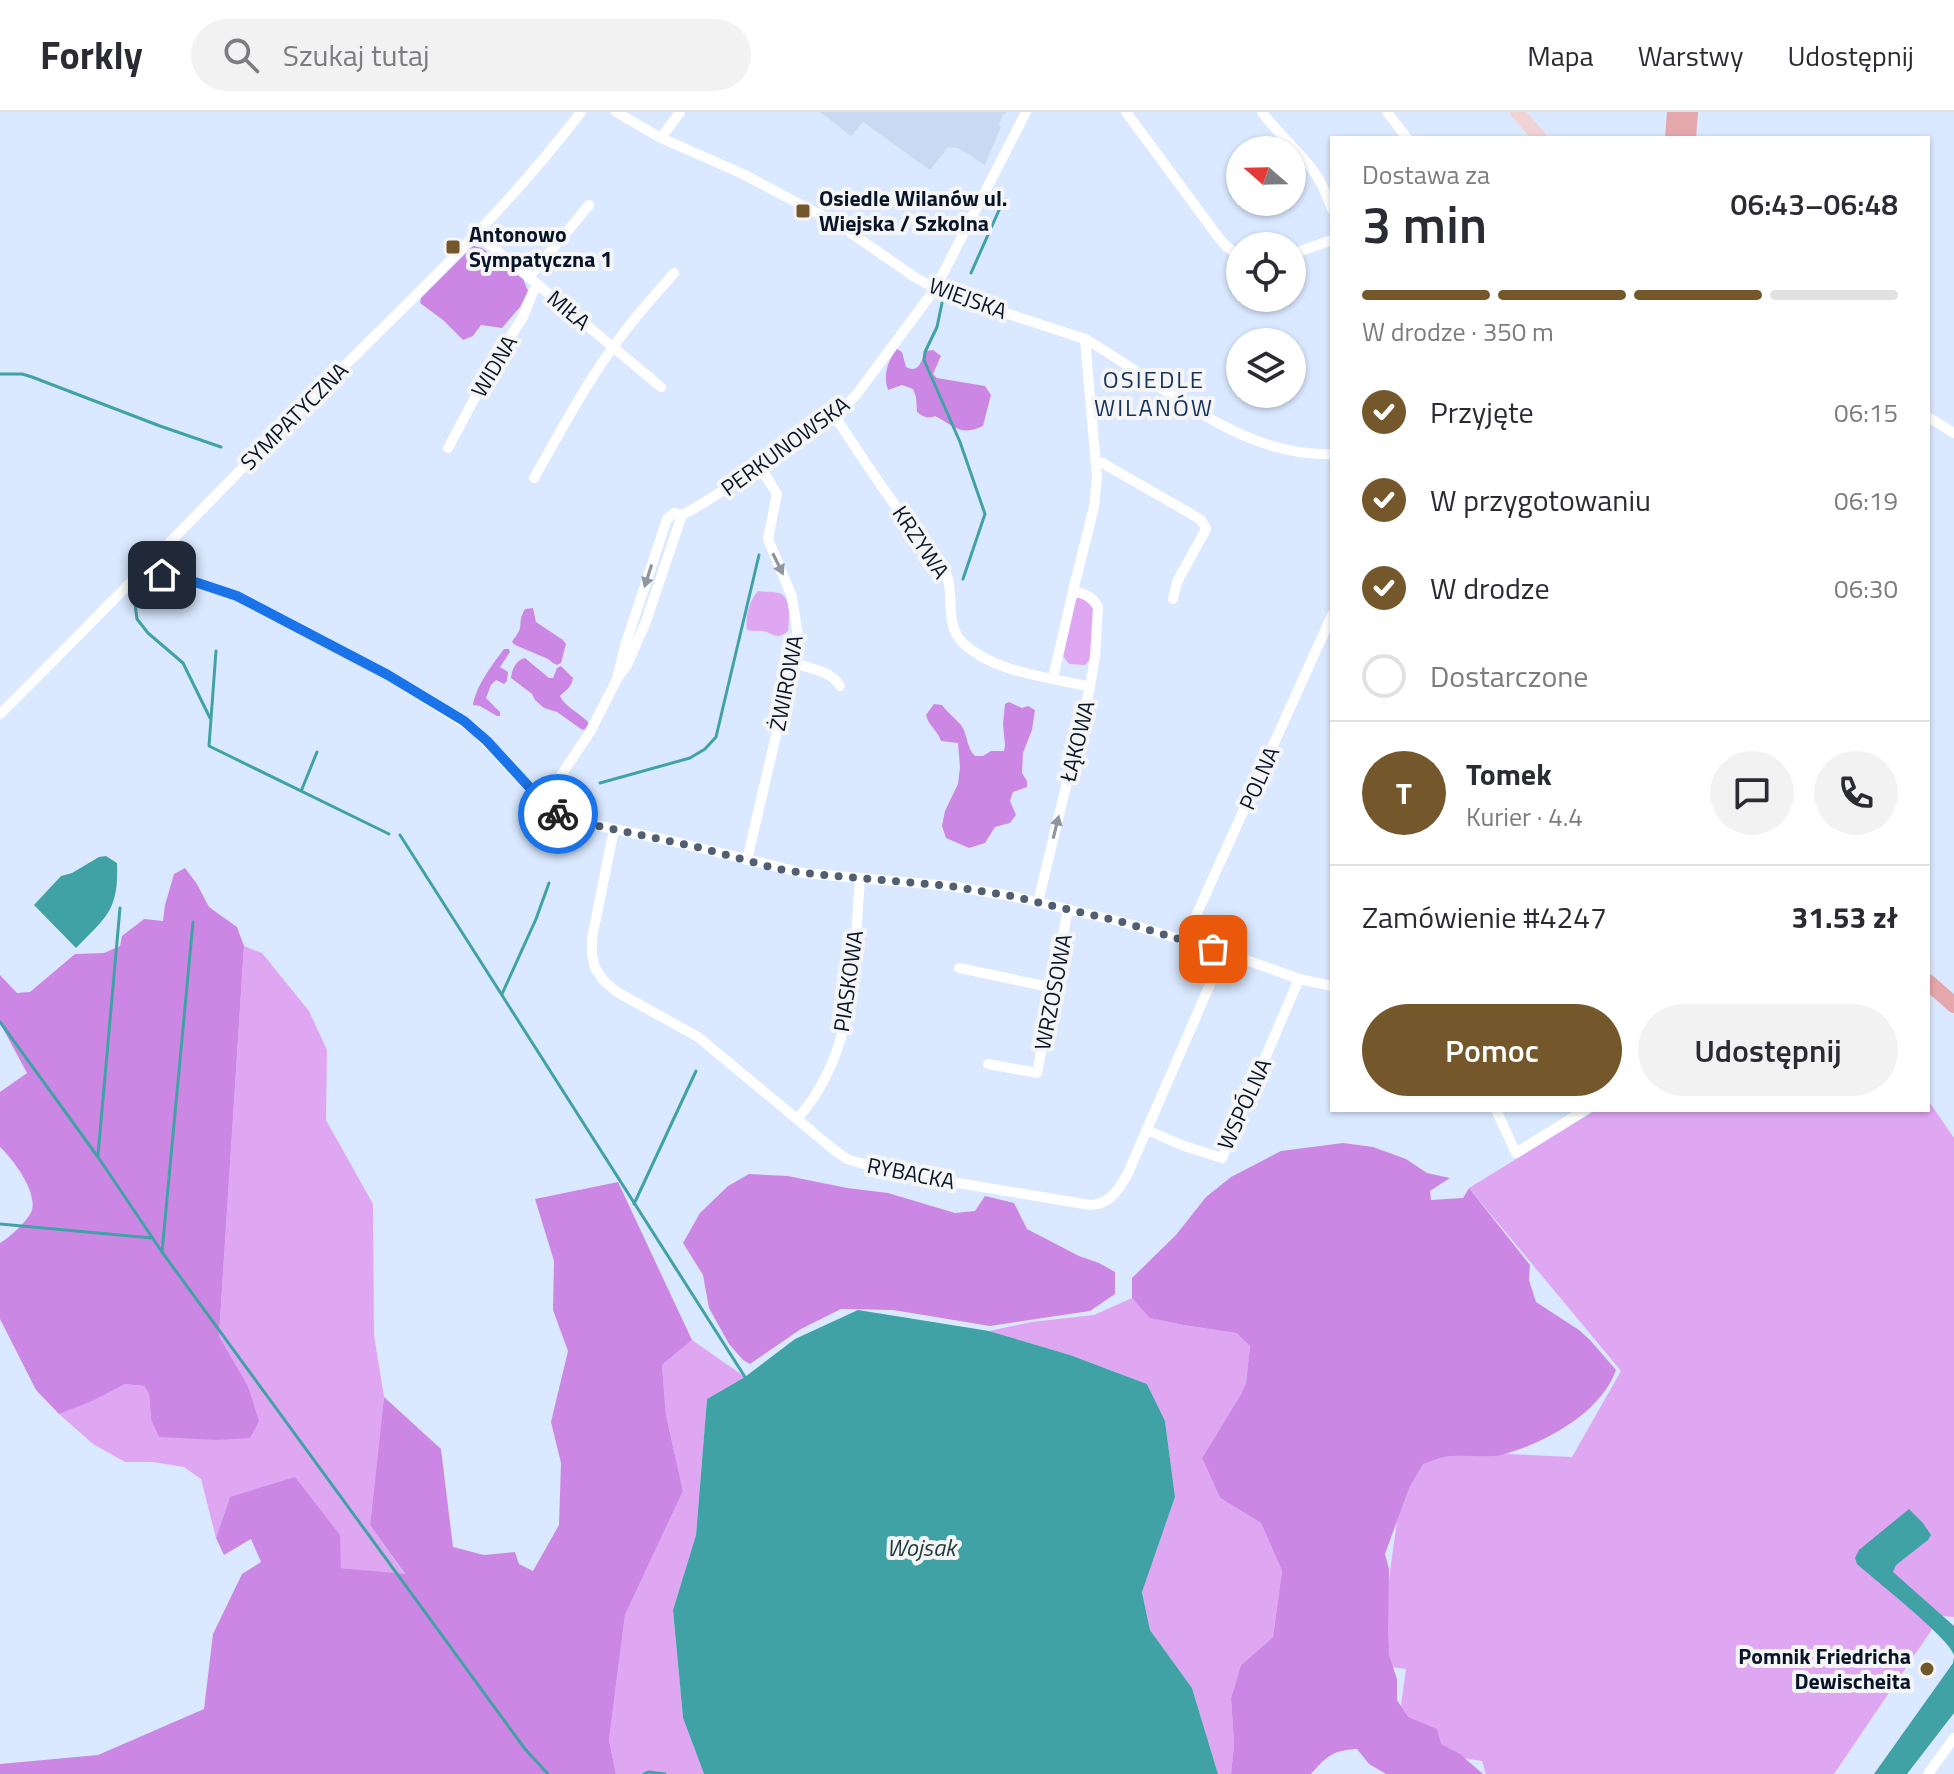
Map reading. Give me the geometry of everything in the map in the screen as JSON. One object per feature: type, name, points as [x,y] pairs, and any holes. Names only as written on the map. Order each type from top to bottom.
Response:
[{"type":"main road","points":[[1673,136],[1675,112]]},
{"type":"main road","points":[[1688,136],[1690,112]]},
{"type":"main road","points":[[1930,984],[1954,1005]]},
{"type":"street","name":"SYMPATYCZNA","points":[[0,714],[477,234],[537,169],[581,112]]},
{"type":"street","name":"WIEJSKA","points":[[616,112],[661,138],[743,174],[841,226],[935,289],[1085,339],[1171,395],[1252,439],[1295,451],[1330,454]]},
{"type":"street","points":[[661,138],[680,112]]},
{"type":"street","name":"PERKUNOWSKA","points":[[543,802],[590,732],[617,679],[669,515],[682,515],[718,495],[834,415],[856,395],[935,289],[1026,112]]},
{"type":"street","points":[[1126,112],[1226,246]]},
{"type":"street","points":[[1262,112],[1311,168],[1330,204]]},
{"type":"street","points":[[1387,112],[1405,136]]},
{"type":"street","points":[[1517,112],[1538,136]]},
{"type":"street","name":"WIDNA","points":[[448,448],[493,364],[523,317],[534,281],[589,205]]},
{"type":"street","name":"MIŁA","points":[[477,234],[661,387]]},
{"type":"street","points":[[1306,249],[1330,241]]},
{"type":"street","points":[[534,478],[586,388],[614,347],[674,273]]},
{"type":"street","name":"ŁĄKOWA","points":[[1053,678],[1094,507],[1097,477],[1085,339]]},
{"type":"street","name":"KRZYWA","points":[[834,415],[891,500],[943,568],[951,587],[952,625],[960,640],[995,664],[1090,687]]},
{"type":"street","points":[[1930,418],[1954,433]]},
{"type":"street","points":[[1097,463],[1103,463],[1203,523],[1206,529],[1177,582],[1173,599]]},
{"type":"street","name":"ŻWIROWA","points":[[747,860],[797,637],[792,597],[768,539],[777,494],[760,467]]},
{"type":"street","points":[[142,570],[192,581],[237,596],[388,675],[464,721],[543,802],[564,817],[803,873],[975,890],[1038,902],[1185,940],[1299,979],[1330,986]]},
{"type":"street","name":"ŁĄKOWA","points":[[1038,902],[1095,656],[1098,607],[1091,597],[1073,591]]},
{"type":"street","name":"POLNA","points":[[1185,940],[1330,619]]},
{"type":"street","points":[[793,663],[830,675],[840,686]]},
{"type":"street","name":"RYBACKA","points":[[614,829],[592,938],[595,968],[603,980],[617,992],[698,1037],[847,1159],[958,1183],[1090,1205],[1099,1205],[1110,1199],[1128,1173],[1224,952]]},
{"type":"street","name":"PIASKOWA","points":[[797,1119],[818,1094],[832,1067],[849,1009],[860,879]]},
{"type":"street","name":"WRZOSOWA","points":[[988,1064],[1037,1073],[1068,909]]},
{"type":"street","points":[[959,968],[1054,988]]},
{"type":"street","name":"WSPÓLNA","points":[[1147,1130],[1222,1158],[1299,979]]},
{"type":"street","points":[[1497,1112],[1516,1153],[1582,1112]]},
{"type":"street","points":[[1928,1774],[1954,1738]]},
{"type":"shaded area","points":[[820,112],[1007,112],[999,124],[1001,127],[985,165],[958,148],[948,147],[930,170],[863,122],[851,136]]},
{"type":"shaded area","points":[[473,246],[482,248],[523,279],[528,291],[520,307],[502,328],[481,325],[473,336],[463,340],[420,303],[421,298]]},
{"type":"shaded area","points":[[897,349],[902,352],[906,367],[914,369],[926,351],[933,350],[941,356],[933,374],[937,378],[985,386],[991,395],[983,426],[963,430],[935,416],[923,416],[917,412],[913,389],[902,385],[888,390],[887,369]]},
{"type":"shaded area","points":[[758,591],[779,593],[786,599],[789,621],[788,631],[784,634],[777,636],[747,630],[748,609]]},
{"type":"shaded area","points":[[1079,597],[1095,611],[1091,658],[1085,665],[1069,664],[1063,656],[1075,600]]},
{"type":"shaded area","points":[[533,608],[536,622],[566,644],[561,663],[557,665],[512,642],[525,609]]},
{"type":"shaded area","points":[[504,649],[510,652],[500,667],[508,672],[507,681],[504,684],[496,680],[486,698],[500,712],[497,716],[473,705],[481,683]]},
{"type":"shaded area","points":[[525,658],[549,678],[553,678],[561,666],[573,678],[560,696],[588,722],[584,730],[557,712],[544,708],[511,678],[515,665]]},
{"type":"shaded area","points":[[1009,702],[1035,710],[1032,730],[1023,753],[1022,773],[1027,787],[1013,792],[1010,801],[1016,815],[1010,823],[995,827],[985,843],[969,848],[946,838],[942,826],[945,811],[958,784],[958,743],[941,741],[926,715],[934,704],[942,705],[961,725],[975,756],[983,756],[991,751],[1004,751],[1005,704]]},
{"type":"shaded area","points":[[185,868],[209,907],[237,927],[244,946],[219,1336],[247,1384],[259,1421],[250,1438],[159,1437],[151,1419],[149,1394],[144,1386],[125,1384],[59,1414],[36,1390],[0,1319],[0,1243],[27,1219],[33,1202],[23,1176],[0,1147],[0,1092],[27,1073],[0,1023],[0,975],[17,993],[30,992],[75,954],[104,953],[120,946],[122,936],[144,919],[163,921],[174,874]]},
{"type":"shaded area","points":[[244,946],[262,953],[309,1011],[327,1050],[326,1120],[373,1204],[374,1335],[384,1397],[370,1525],[405,1575],[341,1568],[230,1497],[216,1538],[201,1479],[184,1467],[125,1462],[93,1444],[59,1414],[125,1384],[144,1386],[149,1394],[151,1419],[247,1384],[219,1336]]},
{"type":"shaded area","points":[[1930,1103],[1954,1138],[1954,1617],[1941,1616],[1834,1774],[1486,1774],[1482,1761],[1395,1748],[1406,1669],[1377,1665],[1407,1449],[1572,1457],[1621,1371],[1469,1188],[1593,1112],[1930,1112]]},
{"type":"shaded area","points":[[1343,1143],[1373,1147],[1406,1159],[1427,1173],[1450,1178],[1430,1191],[1431,1200],[1463,1198],[1469,1188],[1530,1265],[1529,1280],[1536,1302],[1579,1330],[1616,1370],[1598,1400],[1552,1435],[1501,1455],[1448,1456],[1423,1464],[1409,1488],[1385,1554],[1389,1569],[1389,1655],[1397,1679],[1397,1700],[1408,1717],[1437,1729],[1441,1744],[1460,1754],[1483,1774],[1386,1774],[1369,1764],[1357,1749],[1331,1756],[1311,1774],[1231,1774],[1234,1744],[1231,1698],[1241,1665],[1273,1637],[1282,1571],[1261,1523],[1220,1498],[1202,1458],[1246,1383],[1250,1346],[1236,1333],[1150,1318],[1132,1298],[1132,1278],[1176,1235],[1206,1197],[1231,1177],[1281,1151]]},
{"type":"shaded area","points":[[749,1174],[788,1176],[888,1193],[955,1213],[975,1211],[985,1196],[1014,1203],[1027,1229],[1115,1272],[1115,1294],[1090,1311],[990,1326],[893,1310],[841,1309],[801,1329],[750,1364],[729,1344],[709,1308],[703,1275],[683,1243],[700,1213],[728,1186]]},
{"type":"shaded area","points":[[618,1182],[692,1340],[662,1365],[666,1415],[683,1491],[625,1615],[609,1740],[616,1774],[0,1774],[0,1764],[98,1755],[204,1709],[213,1634],[242,1574],[261,1562],[251,1539],[224,1555],[216,1538],[230,1497],[295,1477],[340,1535],[341,1568],[405,1574],[370,1525],[384,1397],[441,1449],[453,1547],[484,1555],[515,1552],[519,1564],[533,1571],[559,1525],[561,1463],[551,1422],[568,1351],[553,1310],[554,1261],[535,1199]]},
{"type":"shaded area","points":[[1132,1298],[1151,1318],[1236,1333],[1250,1346],[1246,1383],[1202,1458],[1220,1498],[1261,1523],[1282,1571],[1273,1637],[1241,1665],[1231,1698],[1234,1744],[1231,1774],[1218,1774],[1192,1688],[1150,1630],[1142,1591],[1175,1497],[1165,1421],[1147,1384],[1070,1355],[989,1331],[1031,1322],[1094,1315]]},
{"type":"shaded area","points":[[692,1340],[745,1377],[707,1399],[696,1535],[673,1610],[683,1718],[704,1774],[616,1774],[609,1740],[625,1615],[683,1491],[666,1415],[662,1365]]},
{"type":"water","points":[[106,856],[117,863],[113,902],[103,920],[76,948],[34,905],[61,876]]},
{"type":"water","name":"Wojsak","points":[[858,1310],[989,1331],[1070,1355],[1147,1384],[1165,1421],[1175,1497],[1142,1592],[1150,1630],[1192,1688],[1218,1774],[704,1774],[683,1718],[673,1610],[696,1535],[707,1399],[745,1377],[795,1339]]},
{"type":"water","points":[[1909,1509],[1931,1535],[1896,1565],[1893,1572],[1954,1626],[1954,1655],[1939,1636],[1857,1564],[1855,1558],[1859,1550]]},
{"type":"water","points":[[1954,1657],[1954,1713],[1907,1774],[1874,1774],[1953,1663]]},
{"type":"waterway","points":[[971,273],[1004,199]]},
{"type":"waterway","points":[[942,303],[937,327],[924,360],[960,442],[985,514],[963,579]]},
{"type":"waterway","points":[[0,374],[32,377],[221,447]]},
{"type":"waterway","points":[[600,783],[690,758],[705,749],[716,737],[759,555]]},
{"type":"waterway","points":[[134,596],[137,619],[148,633],[183,663],[210,718]]},
{"type":"waterway","points":[[216,651],[209,746],[389,834]]},
{"type":"waterway","points":[[302,789],[317,752]]},
{"type":"waterway","points":[[400,835],[745,1377]]},
{"type":"waterway","points":[[502,994],[549,883]]},
{"type":"waterway","points":[[98,1155],[120,908]]},
{"type":"waterway","points":[[162,1252],[193,922]]},
{"type":"waterway","points":[[0,1022],[162,1252],[525,1749],[548,1774]]},
{"type":"waterway","points":[[634,1204],[696,1071]]},
{"type":"waterway","points":[[0,1224],[152,1238]]},
{"type":"waterway","points":[[644,1774],[665,1774]]},
{"type":"way so far","points":[[558,814],[572,820],[697,847],[778,869],[950,886],[1011,896],[1122,922],[1213,949]]},
{"type":"place","name":"Osiedle Wilanów ul. Wiejska / Szkolna","points":[[803,211]]},
{"type":"place","name":"Antonowo Sympatyczna 1","points":[[453,247]]},
{"type":"place","name":"Pomnik Friedricha Dewischeita","points":[[1927,1669]]},
{"type":"district","name":"OSIEDLE WILANÓW","points":[[1154,393]]},
{"type":"route","points":[[162,575],[237,596],[388,675],[474,729],[558,814]]}]
